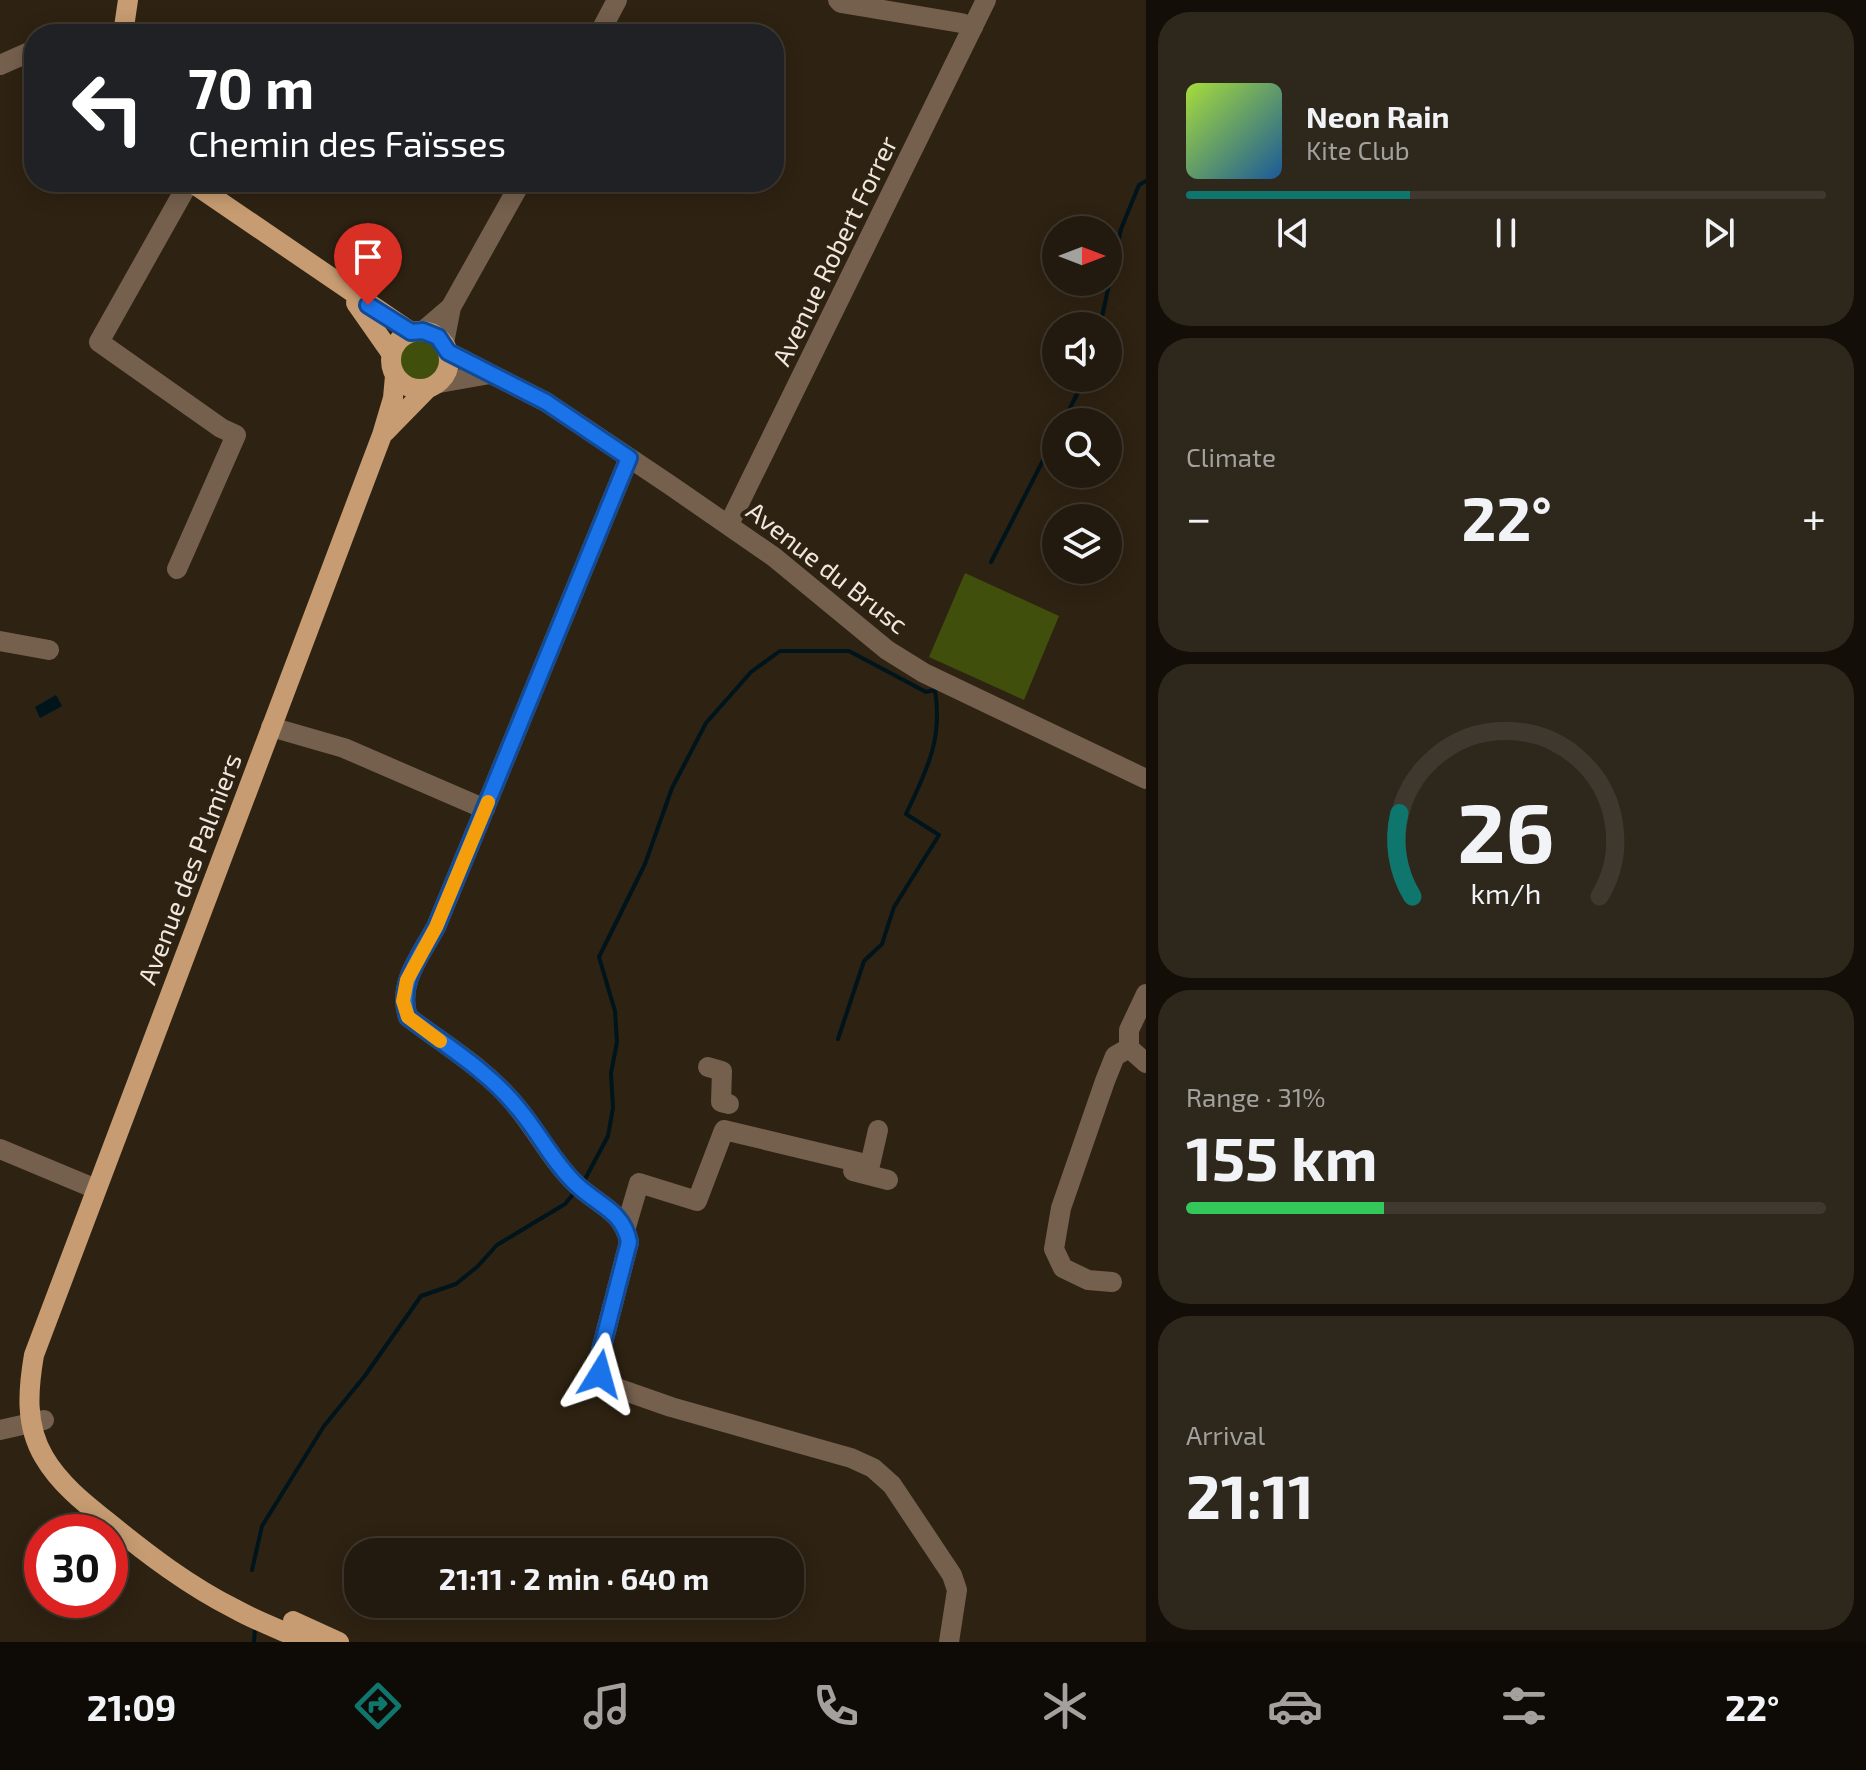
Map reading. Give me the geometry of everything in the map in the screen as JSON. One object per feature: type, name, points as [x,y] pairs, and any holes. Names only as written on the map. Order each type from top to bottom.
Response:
[{"type":"main road","points":[[124,24],[128,0]]},
{"type":"main road","points":[[205,192],[315,265],[343,288],[417,331],[438,337],[446,348],[448,369],[433,386],[409,388],[395,376],[390,364],[391,353],[402,336],[417,331]]},
{"type":"main road","points":[[343,288],[391,353]]},
{"type":"main road","name":"Avenue des Palmiers","points":[[38,1422],[29,1408],[34,1355],[382,435],[393,398],[395,376]]},
{"type":"main road","name":"Avenue des Palmiers","points":[[382,435],[433,386]]},
{"type":"main road","points":[[38,1422],[44,1456],[62,1482],[124,1535],[161,1563],[234,1609],[308,1642]]},
{"type":"main road","points":[[38,1422],[63,1464],[114,1511],[167,1552],[240,1596],[339,1642]]},
{"type":"street","points":[[604,24],[617,0]]},
{"type":"street","points":[[838,0],[973,27]]},
{"type":"street","name":"Avenue Robert Forrer","points":[[729,524],[986,0]]},
{"type":"street","points":[[0,65],[24,54]]},
{"type":"street","points":[[177,569],[236,435],[221,428],[99,342],[184,192]]},
{"type":"street","points":[[446,348],[451,307],[515,192]]},
{"type":"street","points":[[417,331],[451,307]]},
{"type":"street","name":"Avenue du Brusc","points":[[446,348],[546,402],[729,524],[887,650],[924,673],[1146,779]]},
{"type":"street","points":[[433,386],[490,374]]},
{"type":"street","points":[[629,458],[436,927],[407,980],[403,1001],[408,1017],[499,1086],[576,1184],[616,1214],[626,1227],[629,1242],[599,1358],[600,1374],[611,1386],[851,1458],[873,1468],[892,1485],[952,1575],[957,1590],[949,1642]]},
{"type":"street","points":[[0,641],[49,650]]},
{"type":"street","points":[[271,727],[344,748],[485,809]]},
{"type":"street","points":[[1146,994],[1129,1030],[1129,1048],[1146,1063]]},
{"type":"street","points":[[1112,1282],[1088,1280],[1063,1268],[1054,1249],[1061,1208],[1105,1081],[1115,1056],[1129,1048]]},
{"type":"street","points":[[626,1227],[639,1183],[697,1201],[724,1130],[730,1100],[721,1102],[722,1071],[708,1067]]},
{"type":"street","points":[[724,1130],[870,1165],[878,1130]]},
{"type":"street","points":[[797,1147],[803,1158],[888,1180]]},
{"type":"street","points":[[0,1149],[96,1189]]},
{"type":"street","points":[[0,1430],[38,1422]]},
{"type":"green space","points":[[419,333],[439,341],[447,361],[439,381],[419,389],[399,381],[391,361],[399,341]]},
{"type":"green space","points":[[965,573],[1059,616],[1024,700],[929,657]]},
{"type":"water","points":[[56,695],[62,706],[40,718],[35,707]]},
{"type":"waterway","points":[[1103,312],[1121,229],[1139,185],[1146,181]]},
{"type":"waterway","points":[[1070,408],[1078,392]]},
{"type":"waterway","points":[[991,562],[1042,462]]},
{"type":"waterway","points":[[583,1183],[608,1136],[613,1108],[611,1073],[617,1042],[615,1011],[599,957],[645,864],[672,788],[706,723],[751,672],[780,651],[849,651],[926,692],[935,690],[935,739],[927,768],[906,814],[939,835],[894,907],[882,944],[864,961],[838,1039]]},
{"type":"waterway","points":[[252,1570],[262,1526],[324,1426],[364,1377],[421,1296],[456,1284],[497,1245],[565,1204],[575,1192]]},
{"type":"waterway","points":[[254,1642],[255,1628]]},
{"type":"slow traffic","points":[[440,1041],[408,1017],[403,1001],[407,980],[436,927],[488,802]]},
{"type":"route","points":[[368,305],[411,332],[423,331],[438,337],[448,352],[546,402],[629,458],[436,927],[407,980],[403,1001],[408,1017],[499,1086],[576,1184],[616,1214],[626,1227],[629,1242],[599,1358],[600,1374]]}]
